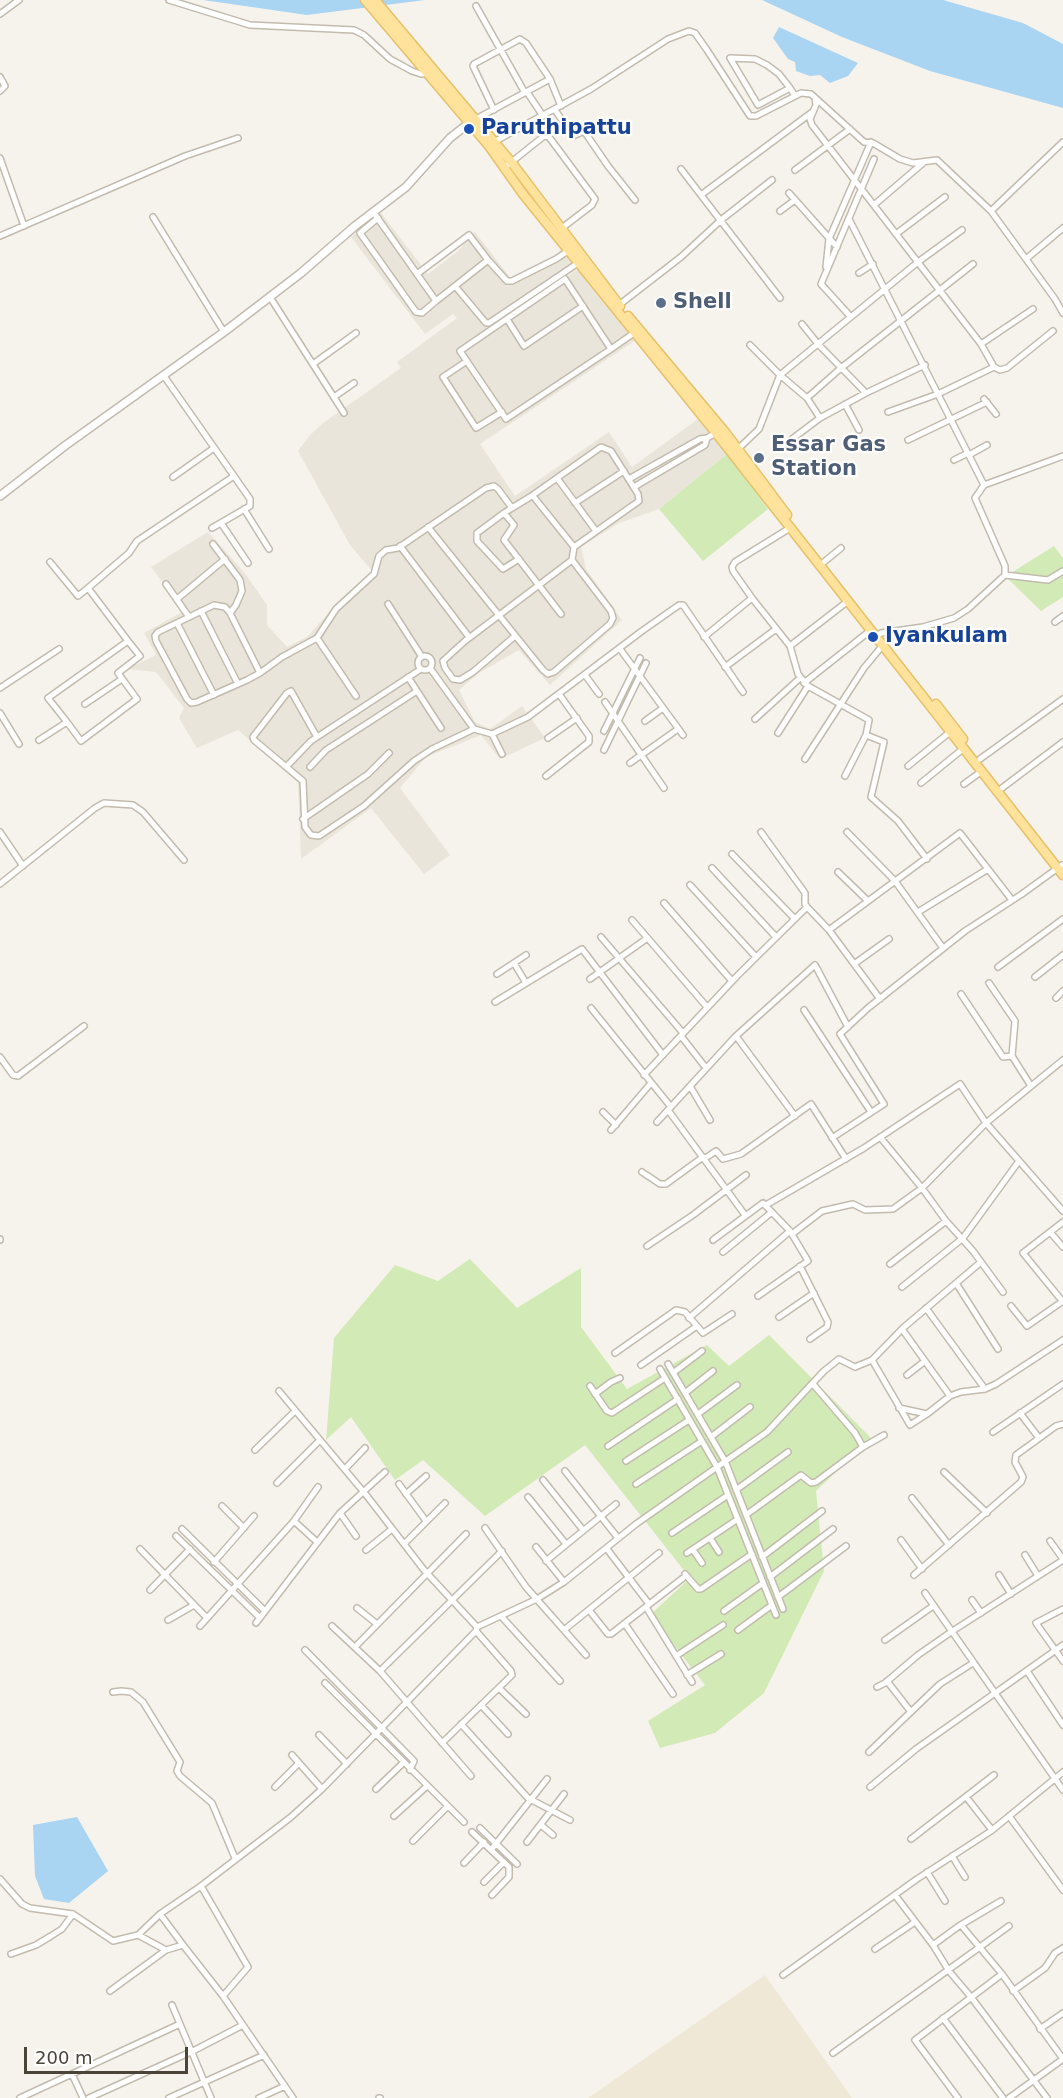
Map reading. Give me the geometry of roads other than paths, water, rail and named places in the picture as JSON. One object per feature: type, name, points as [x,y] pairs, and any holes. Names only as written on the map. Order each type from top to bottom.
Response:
[{"type":"main road","points":[[365,0],[389,23],[491,143],[578,263],[716,433],[735,451],[790,528],[980,759],[1061,868]]},
{"type":"main road","points":[[375,0],[389,23]]},
{"type":"main road","points":[[508,165],[562,228],[619,305],[824,562],[883,645],[950,732],[1061,868]]},
{"type":"street","points":[[169,0],[250,25],[354,30],[364,35],[390,59],[412,71],[431,71]]},
{"type":"street","points":[[0,14],[17,1]]},
{"type":"street","points":[[476,6],[526,93],[543,116]]},
{"type":"street","points":[[491,143],[555,110],[668,39],[689,31],[695,33],[750,116],[756,116],[801,93],[811,94],[864,142],[871,142],[900,159],[922,163],[937,160],[991,211],[1063,313]]},
{"type":"street","points":[[494,110],[473,66],[520,39],[525,41],[550,80],[561,106]]},
{"type":"street","points":[[790,88],[758,105],[730,58],[755,59],[778,74],[790,88],[795,96]]},
{"type":"street","points":[[0,76],[5,86],[0,91]]},
{"type":"street","points":[[0,496],[66,445],[224,332],[376,216],[406,187],[450,138],[472,120],[550,80]]},
{"type":"street","points":[[701,195],[811,113],[816,105],[815,98]]},
{"type":"street","points":[[555,110],[573,136],[584,131],[635,200]]},
{"type":"street","points":[[811,113],[812,124],[981,344],[994,367],[1000,370],[1006,368],[1053,331]]},
{"type":"street","points":[[795,170],[850,129]]},
{"type":"street","points":[[508,165],[547,136],[572,165],[596,199],[562,228]]},
{"type":"street","points":[[0,236],[185,156],[238,138]]},
{"type":"street","points":[[991,211],[1063,141]]},
{"type":"street","points":[[826,272],[829,239],[871,142]]},
{"type":"street","points":[[0,158],[24,226]]},
{"type":"street","points":[[850,316],[821,284],[874,159]]},
{"type":"street","points":[[874,205],[922,163]]},
{"type":"street","points":[[681,169],[780,298]]},
{"type":"street","points":[[619,305],[681,257],[721,220],[772,180]]},
{"type":"street","points":[[789,194],[837,247]]},
{"type":"street","points":[[896,234],[945,197]]},
{"type":"street","points":[[780,211],[795,200]]},
{"type":"street","points":[[376,216],[436,301]]},
{"type":"street","points":[[153,217],[224,332]]},
{"type":"street","points":[[849,219],[925,365],[984,486]]},
{"type":"street","points":[[1026,259],[1063,228]]},
{"type":"street","points":[[357,230],[416,312],[422,313],[488,260]]},
{"type":"street","points":[[735,451],[759,429],[780,375],[850,316],[962,230]]},
{"type":"street","points":[[417,274],[469,235],[507,281],[512,281],[556,259],[568,250]]},
{"type":"street","points":[[455,285],[486,323],[489,323],[578,263]]},
{"type":"street","points":[[859,273],[873,264]]},
{"type":"street","points":[[807,398],[973,264]]},
{"type":"street","points":[[610,349],[565,279],[460,351],[506,419],[634,333]]},
{"type":"street","points":[[270,297],[344,413]]},
{"type":"street","points":[[1056,302],[1063,297]]},
{"type":"street","points":[[506,318],[524,346],[583,306]]},
{"type":"street","points":[[981,344],[1033,309]]},
{"type":"street","points":[[802,324],[818,344],[866,393]]},
{"type":"street","points":[[313,364],[356,333]]},
{"type":"street","points":[[750,345],[807,398],[820,418]]},
{"type":"street","points":[[467,361],[443,377],[477,428],[502,412]]},
{"type":"street","points":[[792,439],[820,418],[925,365]]},
{"type":"street","points":[[888,412],[938,394],[994,367]]},
{"type":"street","points":[[164,376],[250,499],[250,506],[212,528]]},
{"type":"street","points":[[334,397],[354,383]]},
{"type":"street","points":[[909,440],[986,401],[996,414]]},
{"type":"street","points":[[845,405],[859,429]]},
{"type":"street","points":[[629,479],[700,439],[708,438],[716,433]]},
{"type":"street","points":[[634,487],[705,445],[708,438]]},
{"type":"street","points":[[954,460],[987,445]]},
{"type":"street","points":[[515,636],[473,672],[460,680],[453,679],[445,668],[443,661],[497,614],[572,560],[574,547],[639,501],[638,494],[611,451],[601,447],[477,533],[477,541],[502,569],[519,559]]},
{"type":"street","points":[[172,477],[214,448]]},
{"type":"street","points":[[755,719],[876,633],[924,627],[954,618],[968,609],[1005,575],[1005,566],[975,498],[984,486],[1063,456]]},
{"type":"street","points":[[575,503],[624,471]]},
{"type":"street","points":[[50,562],[78,596],[129,553],[137,540],[234,476]]},
{"type":"street","points":[[556,478],[596,531]]},
{"type":"street","points":[[260,673],[225,607],[213,605],[158,632],[155,636],[191,703],[214,695],[260,673],[282,657],[317,638],[336,609],[374,574],[379,556],[386,550],[400,546],[486,488],[494,486],[498,489],[512,508]]},
{"type":"street","points":[[532,496],[574,547]]},
{"type":"street","points":[[244,509],[269,549]]},
{"type":"street","points":[[504,513],[514,525],[504,540],[561,614]]},
{"type":"street","points":[[221,523],[248,563]]},
{"type":"street","points":[[428,527],[548,674],[554,672],[610,624],[613,618],[611,611],[572,560]]},
{"type":"street","points":[[790,528],[735,562],[732,571],[790,646],[804,682],[869,720],[866,735],[845,776]]},
{"type":"street","points":[[213,544],[240,580],[242,591],[230,613]]},
{"type":"street","points":[[400,546],[470,637]]},
{"type":"street","points":[[824,562],[841,548]]},
{"type":"street","points":[[177,599],[225,559]]},
{"type":"street","points":[[1005,575],[1048,580],[1063,571]]},
{"type":"street","points":[[166,584],[189,617]]},
{"type":"street","points":[[88,588],[140,656],[118,673],[137,699],[81,741],[48,698],[128,641]]},
{"type":"street","points":[[704,637],[752,598]]},
{"type":"street","points":[[790,646],[848,601]]},
{"type":"street","points":[[388,604],[422,657]]},
{"type":"street","points":[[430,668],[474,729],[492,734],[528,717],[679,605],[683,605],[743,692]]},
{"type":"street","points":[[201,611],[238,684]]},
{"type":"street","points":[[1055,622],[1063,616]]},
{"type":"street","points":[[177,623],[214,695]]},
{"type":"street","points":[[725,667],[776,628]]},
{"type":"street","points":[[317,638],[356,696]]},
{"type":"street","points":[[805,759],[839,704],[883,645]]},
{"type":"street","points":[[0,688],[59,649]]},
{"type":"street","points":[[620,649],[682,735]]},
{"type":"street","points":[[422,657],[430,658],[432,662],[430,668]]},
{"type":"street","points":[[421,669],[418,663],[422,657]]},
{"type":"street","points":[[603,731],[640,658]]},
{"type":"street","points":[[604,750],[646,663]]},
{"type":"street","points":[[287,766],[311,741],[421,669],[430,668]]},
{"type":"street","points":[[585,675],[599,694]]},
{"type":"street","points":[[408,677],[441,728]]},
{"type":"street","points":[[85,704],[122,679]]},
{"type":"street","points":[[778,733],[804,682]]},
{"type":"street","points":[[317,737],[291,691],[287,693],[253,737],[303,781],[303,819],[311,836],[327,833],[364,806],[414,761],[432,749],[474,729]]},
{"type":"street","points":[[310,767],[326,750],[417,691]]},
{"type":"street","points":[[546,776],[589,742],[589,736],[559,694]]},
{"type":"street","points":[[980,759],[1063,699]]},
{"type":"street","points":[[605,702],[664,788]]},
{"type":"street","points":[[645,720],[663,708]]},
{"type":"street","points":[[0,713],[19,744]]},
{"type":"street","points":[[548,738],[577,718]]},
{"type":"street","points":[[39,740],[67,722]]},
{"type":"street","points":[[630,763],[678,729]]},
{"type":"street","points":[[908,766],[950,732]]},
{"type":"street","points":[[492,734],[502,754]]},
{"type":"street","points":[[866,735],[884,742],[871,797],[898,821],[927,859]]},
{"type":"street","points":[[1002,788],[1063,742]]},
{"type":"street","points":[[921,783],[964,748]]},
{"type":"street","points":[[303,819],[368,774],[389,753]]},
{"type":"street","points":[[964,784],[981,771]]},
{"type":"street","points":[[0,884],[100,804],[109,802],[133,805],[143,812],[184,860]]},
{"type":"street","points":[[0,832],[23,866]]},
{"type":"street","points":[[761,832],[806,893],[807,907],[829,930],[880,999]]},
{"type":"street","points":[[847,832],[895,881],[944,948]]},
{"type":"street","points":[[829,930],[960,833],[1012,900]]},
{"type":"street","points":[[732,854],[795,919]]},
{"type":"street","points":[[712,868],[776,937]]},
{"type":"street","points":[[832,1138],[884,1104],[840,1034],[965,931],[1061,868]]},
{"type":"street","points":[[918,912],[988,869]]},
{"type":"street","points":[[838,872],[868,901]]},
{"type":"street","points":[[690,885],[756,957]]},
{"type":"street","points":[[664,903],[732,981]]},
{"type":"street","points":[[644,1075],[732,981],[807,907]]},
{"type":"street","points":[[998,967],[1063,919]]},
{"type":"street","points":[[632,920],[646,939],[707,1007]]},
{"type":"street","points":[[601,937],[682,1034],[706,1068]]},
{"type":"street","points":[[590,978],[646,939]]},
{"type":"street","points":[[854,964],[889,939]]},
{"type":"street","points":[[495,1002],[582,949],[598,973],[663,1055]]},
{"type":"street","points":[[497,974],[526,955]]},
{"type":"street","points":[[1035,977],[1063,955]]},
{"type":"street","points":[[514,963],[526,983]]},
{"type":"street","points":[[657,1122],[736,1036],[815,965],[848,1026]]},
{"type":"street","points":[[989,983],[1015,1020],[1012,1056],[1031,1086]]},
{"type":"street","points":[[1056,998],[1063,991]]},
{"type":"street","points":[[961,994],[1003,1057],[1012,1056]]},
{"type":"street","points":[[591,1008],[670,1108],[745,1215]]},
{"type":"street","points":[[804,1010],[871,1112]]},
{"type":"street","points":[[0,1057],[13,1075],[18,1076],[84,1026]]},
{"type":"street","points":[[736,1036],[795,1116]]},
{"type":"street","points":[[689,1318],[791,1233],[822,1211],[853,1204],[865,1210],[893,1209],[922,1188],[986,1124],[1063,1060]]},
{"type":"street","points":[[603,1112],[614,1128],[651,1083]]},
{"type":"street","points":[[713,1240],[764,1203],[766,1205],[846,1159],[960,1084],[986,1124],[1063,1211]]},
{"type":"street","points":[[690,1086],[710,1120]]},
{"type":"street","points":[[642,1172],[660,1184],[666,1184],[716,1151],[723,1159],[741,1154],[811,1104],[846,1159]]},
{"type":"street","points":[[880,1137],[946,1221],[963,1238],[1003,1292]]},
{"type":"street","points":[[902,1287],[963,1238],[1019,1161]]},
{"type":"street","points":[[647,1246],[693,1215],[746,1174]]},
{"type":"street","points":[[758,1296],[808,1261],[791,1233],[766,1205]]},
{"type":"street","points":[[723,1252],[772,1212]]},
{"type":"street","points":[[890,1264],[946,1221]]},
{"type":"street","points":[[1011,1306],[1027,1326],[1063,1301],[1023,1253],[1063,1222]]},
{"type":"street","points":[[1050,1233],[1063,1247]]},
{"type":"street","points":[[0,1879],[22,1904],[30,1908],[73,1914],[113,1941],[138,1935],[160,1914],[201,1886],[291,1817],[322,1789],[476,1629],[537,1599],[564,1582],[618,1538],[773,1427],[839,1359],[855,1368],[873,1360],[902,1329],[981,1262]]},
{"type":"street","points":[[800,1266],[828,1325],[810,1339]]},
{"type":"street","points":[[956,1283],[999,1349]]},
{"type":"street","points":[[778,1317],[814,1293]]},
{"type":"street","points":[[926,1308],[985,1389]]},
{"type":"street","points":[[615,1353],[676,1310],[685,1312],[701,1332],[706,1333],[732,1314]]},
{"type":"street","points":[[641,1365],[697,1326]]},
{"type":"street","points":[[902,1329],[950,1396]]},
{"type":"street","points":[[873,1360],[910,1425],[950,1396],[985,1389],[1063,1340]]},
{"type":"street","points":[[673,1373],[702,1351]]},
{"type":"street","points":[[907,1375],[925,1361]]},
{"type":"street","points":[[668,1364],[725,1461],[783,1609]]},
{"type":"street","points":[[660,1369],[717,1467],[776,1615]]},
{"type":"street","points":[[685,1393],[713,1371]]},
{"type":"street","points":[[595,1394],[620,1378]]},
{"type":"street","points":[[590,1386],[607,1411],[612,1413],[665,1378]]},
{"type":"street","points":[[813,1384],[824,1401],[855,1433],[863,1447]]},
{"type":"street","points":[[993,1432],[1063,1384]]},
{"type":"street","points":[[698,1414],[737,1385]]},
{"type":"street","points":[[279,1391],[363,1491],[426,1573],[452,1600],[511,1671],[512,1676],[442,1743]]},
{"type":"street","points":[[608,1446],[678,1399]]},
{"type":"street","points":[[711,1437],[750,1407]]},
{"type":"street","points":[[899,1408],[927,1414]]},
{"type":"street","points":[[255,1450],[295,1411]]},
{"type":"street","points":[[1020,1413],[1039,1438]]},
{"type":"street","points":[[626,1461],[690,1419]]},
{"type":"street","points":[[914,1575],[1023,1479],[1023,1474],[1017,1465],[1016,1455],[1056,1426],[1063,1424]]},
{"type":"street","points":[[746,1515],[801,1475],[811,1483],[816,1482],[863,1447],[884,1435]]},
{"type":"street","points":[[277,1483],[320,1440]]},
{"type":"street","points":[[636,1484],[702,1441]]},
{"type":"street","points":[[345,1470],[365,1448]]},
{"type":"street","points":[[736,1490],[788,1452]]},
{"type":"street","points":[[566,1471],[618,1538]]},
{"type":"street","points":[[176,1536],[258,1620],[340,1513],[385,1472]]},
{"type":"street","points":[[944,1472],[987,1513]]},
{"type":"street","points":[[406,1494],[426,1476]]},
{"type":"street","points":[[543,1480],[583,1530]]},
{"type":"street","points":[[399,1484],[426,1521]]},
{"type":"street","points":[[200,1626],[294,1521],[318,1488]]},
{"type":"street","points":[[672,1533],[728,1495]]},
{"type":"street","points":[[528,1497],[566,1544]]},
{"type":"street","points":[[912,1498],[948,1545]]},
{"type":"street","points":[[404,1544],[445,1503]]},
{"type":"street","points":[[546,1561],[616,1504]]},
{"type":"street","points":[[222,1506],[244,1528]]},
{"type":"street","points":[[735,1511],[742,1506]]},
{"type":"street","points":[[762,1557],[822,1511]]},
{"type":"street","points":[[340,1513],[356,1536]]},
{"type":"street","points":[[208,1568],[254,1516]]},
{"type":"street","points":[[702,1563],[690,1551],[738,1519]]},
{"type":"street","points":[[294,1521],[317,1542]]},
{"type":"street","points":[[485,1528],[526,1587],[586,1655]]},
{"type":"street","points":[[182,1529],[265,1611]]},
{"type":"street","points":[[366,1550],[392,1529]]},
{"type":"street","points":[[770,1577],[833,1529]]},
{"type":"street","points":[[355,1647],[466,1534]]},
{"type":"street","points":[[710,1538],[719,1551]]},
{"type":"street","points":[[901,1540],[922,1569]]},
{"type":"street","points":[[877,1687],[951,1632],[1063,1559],[1050,1540]]},
{"type":"street","points":[[778,1597],[846,1546]]},
{"type":"street","points":[[536,1547],[564,1582]]},
{"type":"street","points":[[140,1549],[207,1618]]},
{"type":"street","points":[[150,1590],[190,1549]]},
{"type":"street","points":[[606,1549],[628,1576],[692,1682]]},
{"type":"street","points":[[380,1671],[502,1551]]},
{"type":"street","points":[[564,1630],[659,1553]]},
{"type":"street","points":[[589,1610],[611,1635],[684,1576],[701,1589],[752,1554]]},
{"type":"street","points":[[1025,1555],[1038,1576]]},
{"type":"street","points":[[999,1575],[1011,1594]]},
{"type":"street","points":[[724,1611],[764,1583]]},
{"type":"street","points":[[924,1593],[1063,1790]]},
{"type":"street","points":[[972,1600],[981,1613]]},
{"type":"street","points":[[168,1620],[194,1605]]},
{"type":"street","points":[[738,1630],[772,1605]]},
{"type":"street","points":[[885,1640],[933,1606]]},
{"type":"street","points":[[357,1608],[377,1624]]},
{"type":"street","points":[[1063,1609],[1036,1623],[1063,1661]]},
{"type":"street","points":[[501,1616],[560,1681]]},
{"type":"street","points":[[625,1624],[673,1694]]},
{"type":"street","points":[[676,1656],[723,1625]]},
{"type":"street","points":[[332,1626],[380,1671],[471,1776]]},
{"type":"street","points":[[870,1786],[916,1749],[1063,1645]]},
{"type":"street","points":[[305,1650],[414,1761],[410,1770]]},
{"type":"street","points":[[687,1675],[721,1654]]},
{"type":"street","points":[[869,1752],[940,1684],[973,1663]]},
{"type":"street","points":[[1027,1671],[1063,1725]]},
{"type":"street","points":[[887,1681],[911,1712]]},
{"type":"street","points":[[325,1683],[464,1822]]},
{"type":"street","points":[[500,1688],[526,1714]]},
{"type":"street","points":[[113,1692],[121,1690],[131,1692],[143,1702],[180,1762],[177,1771],[180,1776],[212,1803],[235,1858]]},
{"type":"street","points":[[481,1705],[508,1734]]},
{"type":"street","points":[[461,1724],[532,1800],[570,1820]]},
{"type":"street","points":[[319,1735],[347,1764]]},
{"type":"street","points":[[292,1755],[322,1789]]},
{"type":"street","points":[[376,1789],[403,1762]]},
{"type":"street","points":[[275,1786],[299,1763]]},
{"type":"street","points":[[783,1975],[927,1872],[992,1830],[1063,1772]]},
{"type":"street","points":[[910,1839],[967,1798],[994,1775]]},
{"type":"street","points":[[492,1850],[547,1779]]},
{"type":"street","points":[[394,1816],[427,1786]]},
{"type":"street","points":[[527,1842],[564,1794]]},
{"type":"street","points":[[967,1798],[992,1830]]},
{"type":"street","points":[[413,1841],[447,1807]]},
{"type":"street","points":[[1010,1816],[1063,1890]]},
{"type":"street","points":[[541,1825],[553,1834]]},
{"type":"street","points":[[480,1828],[517,1864]]},
{"type":"street","points":[[472,1832],[508,1867],[509,1877],[492,1895]]},
{"type":"street","points":[[464,1863],[484,1842]]},
{"type":"street","points":[[952,1856],[965,1877]]},
{"type":"street","points":[[484,1882],[504,1862]]},
{"type":"street","points":[[927,1872],[945,1901]]},
{"type":"street","points":[[201,1886],[248,1967],[223,1996]]},
{"type":"street","points":[[895,1895],[933,1945],[949,1971],[1047,2098]]},
{"type":"street","points":[[933,1945],[1001,1901]]},
{"type":"street","points":[[11,1954],[36,1945],[62,1929],[73,1914]]},
{"type":"street","points":[[160,1914],[223,1996],[293,2098]]},
{"type":"street","points":[[875,1949],[915,1922]]},
{"type":"street","points":[[961,1925],[1002,1974],[1063,2059],[1009,2098]]},
{"type":"street","points":[[833,2053],[1009,1926]]},
{"type":"street","points":[[138,1935],[166,1950]]},
{"type":"street","points":[[110,1990],[166,1950],[183,1945]]},
{"type":"street","points":[[1013,1991],[1045,1968],[1055,1953],[1063,1948]]},
{"type":"street","points":[[958,2098],[915,2040],[1002,1974]]},
{"type":"street","points":[[172,2005],[212,2098]]},
{"type":"street","points":[[1041,2029],[1063,2013]]},
{"type":"street","points":[[943,2018],[1002,2098]]},
{"type":"street","points":[[20,2098],[180,2024]]},
{"type":"street","points":[[89,2098],[193,2051],[243,2025]]},
{"type":"street","points":[[169,2098],[181,2095],[264,2055]]},
{"type":"street","points":[[72,2074],[83,2098]]},
{"type":"street","points":[[259,2098],[285,2086]]},
{"type":"water","points":[[203,0],[425,0],[307,15]]},
{"type":"water","points":[[762,0],[943,0],[1023,23],[1063,44],[1063,108],[930,71],[842,37]]},
{"type":"water","points":[[779,27],[858,63],[848,76],[830,83],[820,75],[810,76],[796,71],[795,62],[788,59],[773,38]]},
{"type":"water","points":[[77,1817],[108,1871],[69,1903],[44,1899],[35,1876],[33,1825]]},
{"type":"place","name":"Paruthipattu","points":[[469,129]]},
{"type":"place","name":"Shell","points":[[661,303]]},
{"type":"place","name":"Essar Gas Station","points":[[759,458]]},
{"type":"place","name":"Iyankulam","points":[[873,637]]}]
